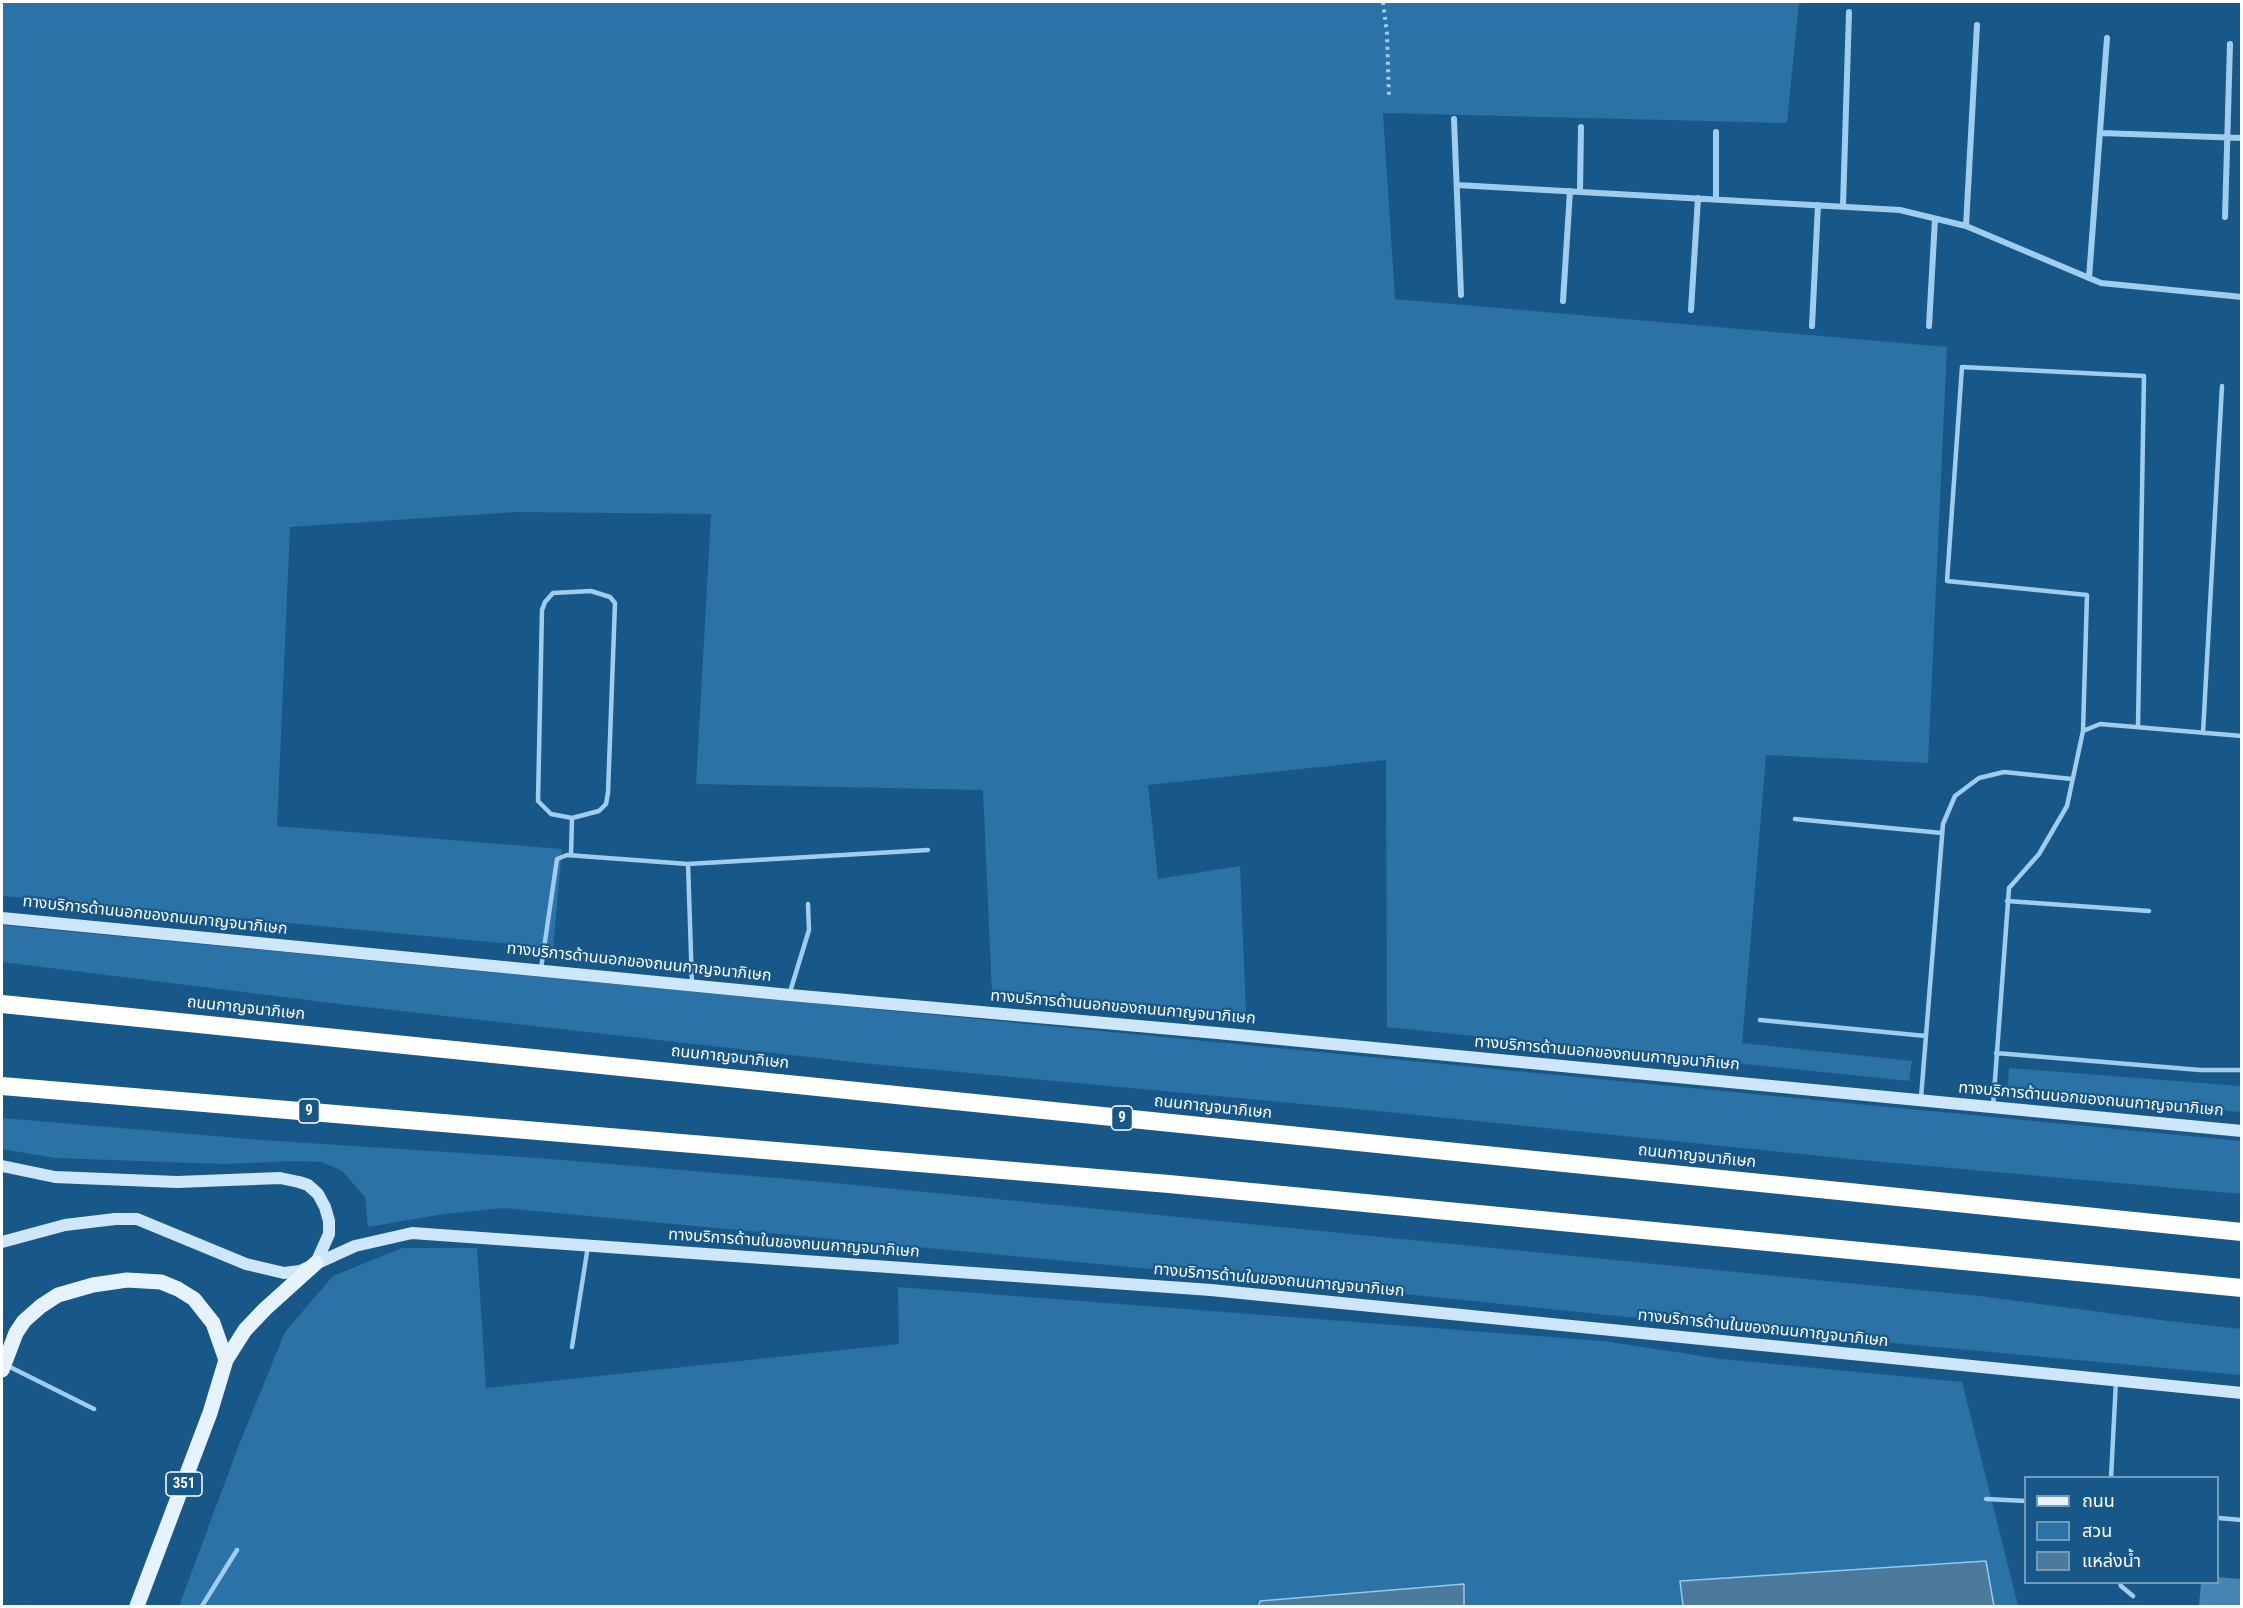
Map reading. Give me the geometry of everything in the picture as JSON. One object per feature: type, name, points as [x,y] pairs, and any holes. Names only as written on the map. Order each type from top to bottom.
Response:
[{"type":"highway","name":"ถนนกาญจนาภิเษก","points":[[2,1004],[2241,1232]]},
{"type":"highway","name":"9","points":[[2,1086],[1169,1184],[2241,1288]]},
{"type":"main road","name":"ทางบริการด้านนอกของถนนกาญจนาภิเษก","points":[[2,918],[790,995],[1217,1033],[2241,1131]]},
{"type":"main road","points":[[2,1166],[55,1177],[177,1182],[280,1178],[308,1185],[318,1194],[325,1207],[328,1221],[329,1234],[316,1263]]},
{"type":"main road","name":"ทางบริการด้านในของถนนกาญจนาภิเษก","points":[[2,1242],[65,1225],[115,1219],[137,1219],[246,1264],[284,1273],[300,1271],[355,1246],[412,1233],[1211,1290],[2241,1393]]},
{"type":"main road","name":"351","points":[[137,1606],[210,1413],[226,1360],[245,1330],[316,1263]]},
{"type":"main road","points":[[3,1367],[16,1334],[24,1321],[41,1306],[58,1295],[93,1285],[127,1280],[161,1282],[194,1299],[213,1323],[226,1360]]},
{"type":"street","points":[[1843,206],[1849,12]]},
{"type":"street","points":[[1966,226],[1977,25]]},
{"type":"street","points":[[2089,278],[2107,39]]},
{"type":"street","points":[[2225,217],[2230,45]]},
{"type":"street","points":[[1454,119],[1461,295]]},
{"type":"street","points":[[1580,192],[1581,127]]},
{"type":"street","points":[[1716,132],[1716,200]]},
{"type":"street","points":[[2100,133],[2241,138]]},
{"type":"street","points":[[1457,185],[1900,210],[1966,226],[2102,283],[2241,297]]},
{"type":"street","points":[[1563,301],[1570,191]]},
{"type":"street","points":[[1691,310],[1698,198]]},
{"type":"street","points":[[1812,326],[1818,205]]},
{"type":"street","points":[[1929,326],[1935,219]]},
{"type":"lane","points":[[1993,1107],[2009,888],[2039,854],[2067,806],[2083,731],[2087,595],[1947,580],[1962,367],[2144,376],[2138,727]]},
{"type":"lane","points":[[2203,733],[2222,386]]},
{"type":"lane","points":[[591,591],[610,597],[615,603],[609,792],[606,804],[600,811],[572,818],[551,813],[538,801],[542,609],[553,593],[591,591]]},
{"type":"lane","points":[[2083,731],[2100,724],[2241,736]]},
{"type":"lane","points":[[1921,1100],[1942,833],[1943,824],[1954,796],[1979,778],[2004,772],[2072,779]]},
{"type":"lane","points":[[571,855],[572,818]]},
{"type":"lane","points":[[1795,819],[1942,833]]},
{"type":"lane","points":[[541,970],[555,866],[557,859],[567,855],[688,864],[928,850]]},
{"type":"lane","points":[[688,864],[692,984]]},
{"type":"lane","points":[[2007,901],[2150,911]]},
{"type":"lane","points":[[790,995],[808,930],[808,904]]},
{"type":"lane","points":[[1760,1020],[1926,1036]]},
{"type":"lane","points":[[1996,1053],[2200,1070],[2241,1070]]},
{"type":"lane","points":[[572,1347],[588,1246]]},
{"type":"lane","points":[[3,1367],[94,1409]]},
{"type":"lane","points":[[2111,1476],[2116,1381]]},
{"type":"lane","points":[[1986,1499],[2024,1501]]},
{"type":"lane","points":[[2219,1518],[2241,1520]]},
{"type":"lane","points":[[202,1606],[237,1550]]},
{"type":"lane","points":[[2122,1584],[2133,1596]]},
{"type":"path","points":[[1383,2],[1387,34],[1389,98]]},
{"type":"green space","points":[[2,2],[1799,2],[1787,123],[1383,113],[1395,299],[1947,347],[1928,763],[1766,755],[1742,1043],[1912,1061],[1909,1081],[1387,1027],[1386,760],[1148,785],[1158,879],[1240,866],[1246,1013],[992,994],[983,790],[696,784],[711,514],[516,512],[290,527],[277,826],[562,849],[553,948],[2,896]]},
{"type":"green space","points":[[2,925],[2241,1141],[2241,1194],[1850,1159],[1388,1112],[862,1063],[348,1005],[2,962]]},
{"type":"green space","points":[[2009,1068],[2241,1086],[2241,1112],[2007,1092]]},
{"type":"green space","points":[[2,1118],[824,1182],[1979,1296],[2241,1329],[2241,1375],[1762,1331],[1289,1282],[504,1208],[444,1214],[368,1227],[365,1197],[342,1171],[322,1162],[224,1164],[55,1158],[2,1149]]},
{"type":"green space","points":[[402,1248],[477,1248],[486,1388],[899,1344],[898,1287],[1603,1341],[1721,1359],[1962,1382],[2018,1606],[1994,1606],[1986,1561],[1680,1581],[1683,1606],[1464,1606],[1463,1584],[1261,1601],[1259,1606],[179,1606],[237,1450],[285,1332],[333,1276]]},
{"type":"water","points":[[1986,1561],[1994,1606],[1683,1606],[1680,1581]]},
{"type":"water","points":[[1464,1584],[1464,1606],[1259,1606],[1260,1601]]},
{"type":"building","points":[[2219,1577],[2241,1579],[2241,1606],[2199,1606],[2201,1584],[2219,1584]]}]
